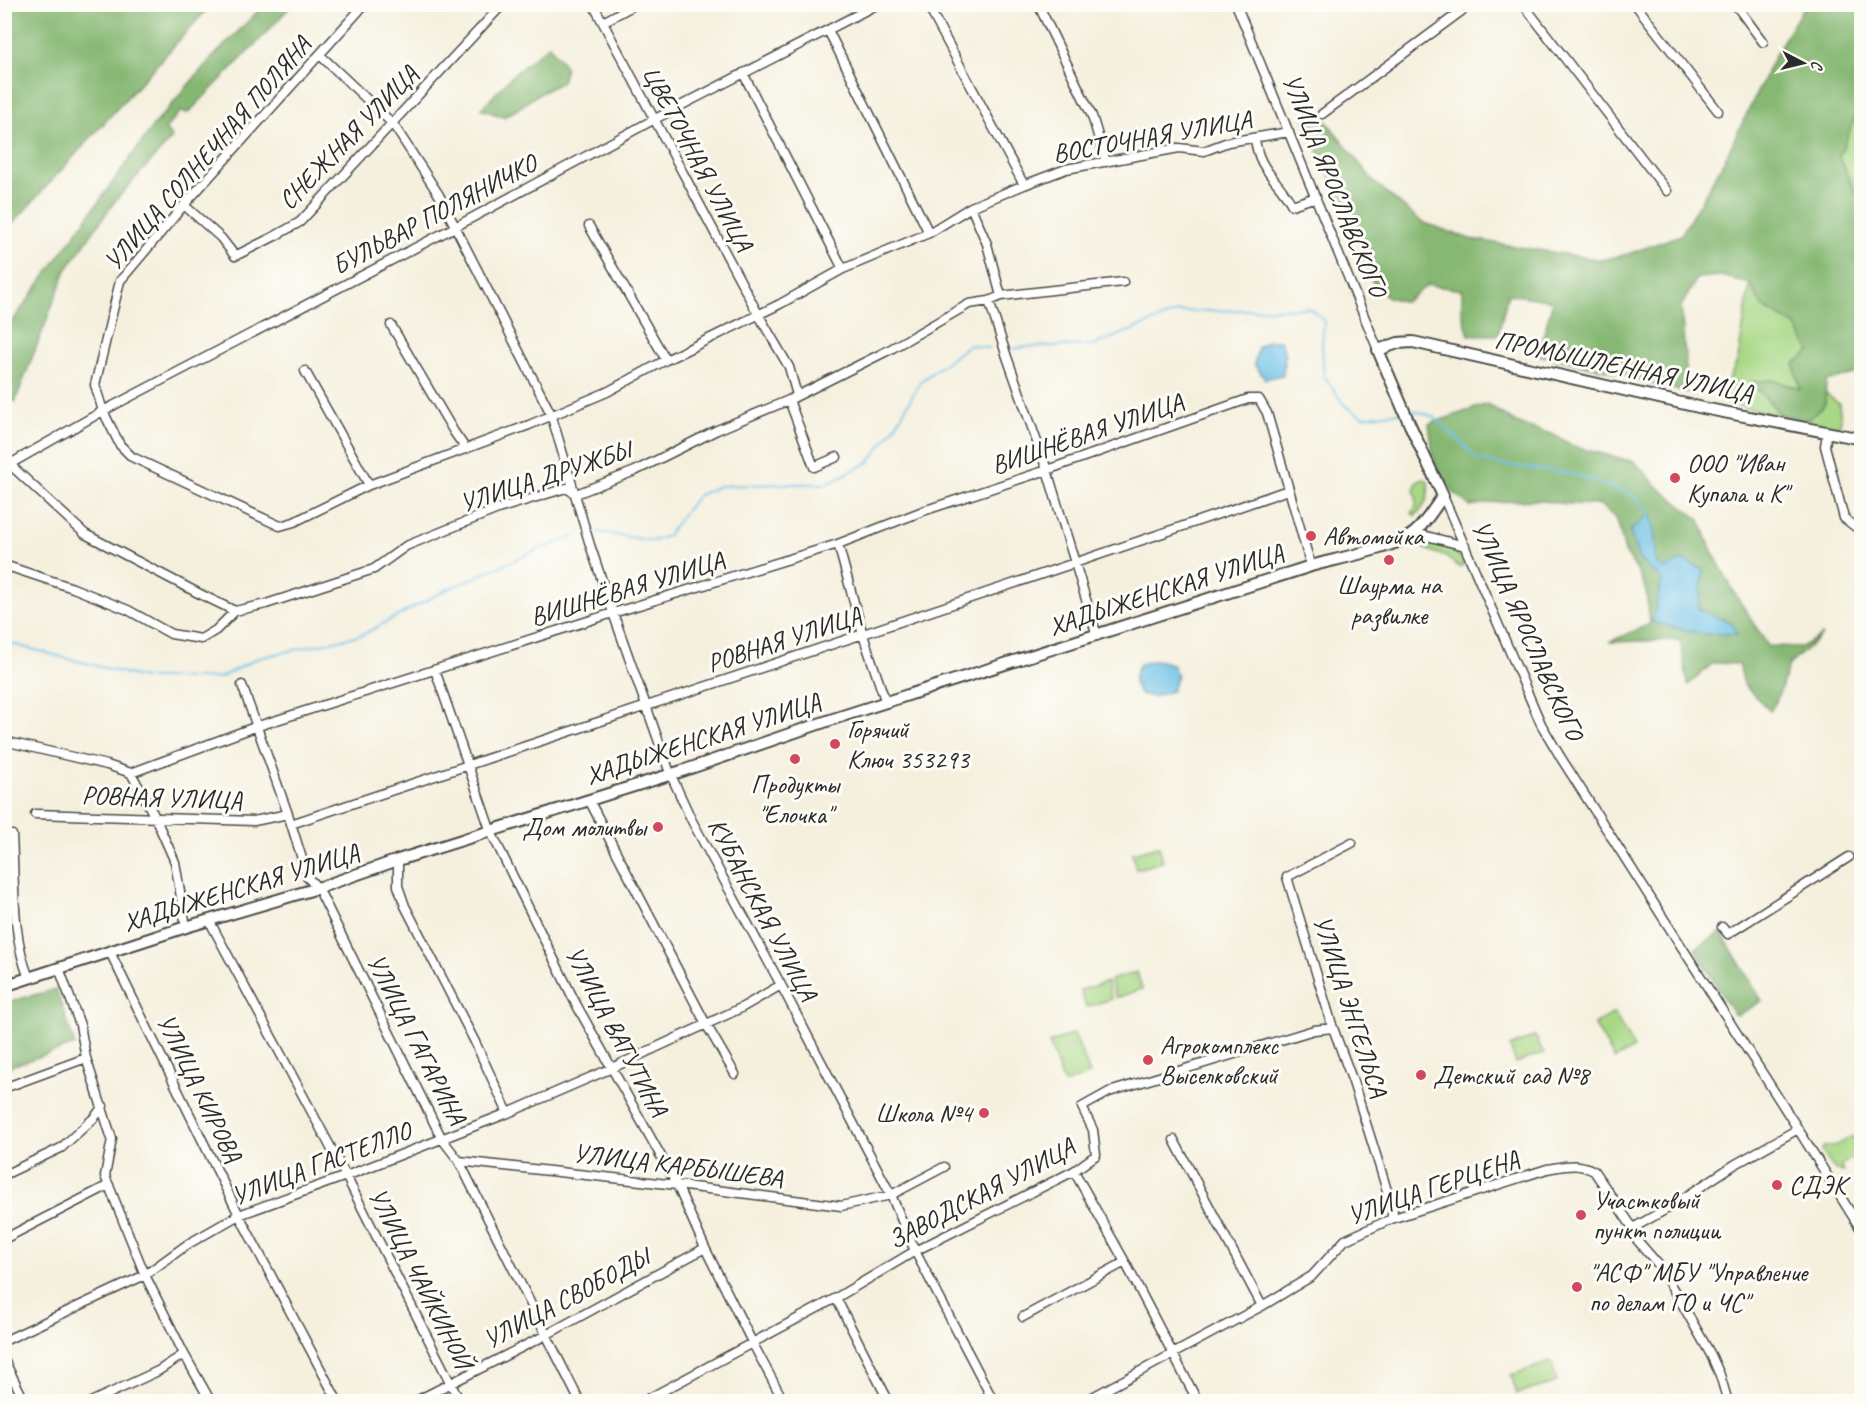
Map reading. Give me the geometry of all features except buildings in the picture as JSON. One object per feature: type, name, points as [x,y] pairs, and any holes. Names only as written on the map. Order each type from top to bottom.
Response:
[{"type":"main road","name":"ПРОМЫШЛЕННАЯ УЛИЦА","points":[[1378,350],[1398,343],[1413,342],[1703,408],[1862,439]]},
{"type":"main road","name":"УЛИЦА ЯРОСЛАВСКОГО","points":[[1378,350],[1443,496]]},
{"type":"main road","points":[[1415,533],[1443,496]]},
{"type":"main road","name":"ХАДЫЖЕНСКАЯ УЛИЦА","points":[[4,986],[186,927],[318,888],[398,860],[491,832],[1311,566],[1386,545],[1415,533]]},
{"type":"street","name":"УЛИЦА СОЛНЕЧНАЯ ПОЛЯНА","points":[[104,411],[95,385],[120,281],[184,205],[364,4]]},
{"type":"street","name":"СНЕЖНАЯ УЛИЦА","points":[[184,205],[221,238],[235,256],[300,222],[503,4]]},
{"type":"street","name":"ЦВЕТОЧНАЯ УЛИЦА","points":[[593,4],[758,314],[789,366],[793,397],[814,467],[837,457]]},
{"type":"street","points":[[603,22],[636,4]]},
{"type":"street","name":"БУЛЬВАР ПОЛЯНИЧКО","points":[[8,461],[455,227],[742,73],[878,4]]},
{"type":"street","name":"ВОСТОЧНАЯ УЛИЦА","points":[[927,4],[1024,184]]},
{"type":"street","points":[[1038,4],[1092,116],[1106,162]]},
{"type":"street","name":"УЛИЦА ЯРОСЛАВСКОГО","points":[[1236,4],[1378,350]]},
{"type":"street","points":[[1322,114],[1471,4]]},
{"type":"street","points":[[1523,4],[1667,191]]},
{"type":"street","points":[[1635,4],[1718,111]]},
{"type":"street","points":[[1735,4],[1763,42]]},
{"type":"street","points":[[828,30],[929,233]]},
{"type":"street","name":"КУБАНСКАЯ УЛИЦА","points":[[320,55],[393,124],[439,195],[551,414],[590,545],[670,773],[692,821],[891,1195],[915,1251],[994,1401]]},
{"type":"street","points":[[742,73],[843,269]]},
{"type":"street","name":"ВОСТОЧНАЯ УЛИЦА","points":[[104,411],[120,445],[132,457],[280,526],[294,522],[369,485],[529,425],[607,392],[780,304],[843,269],[929,233],[971,207],[1024,184],[1066,169],[1179,148],[1204,151],[1228,142],[1289,132]]},
{"type":"street","points":[[1255,138],[1256,152],[1267,173],[1285,191],[1292,204],[1316,197]]},
{"type":"street","points":[[971,207],[987,244],[1001,296]]},
{"type":"street","points":[[589,226],[666,360]]},
{"type":"street","name":"УЛИЦА ДРУЖБЫ","points":[[234,610],[266,604],[374,568],[406,546],[498,509],[566,488],[576,494],[635,471],[889,350],[969,304],[989,301],[1001,296],[1123,282]]},
{"type":"street","points":[[989,301],[1047,470],[1097,636]]},
{"type":"street","points":[[392,325],[466,449]]},
{"type":"street","points":[[305,371],[369,485]]},
{"type":"street","name":"ВИШНЁВАЯ УЛИЦА","points":[[131,772],[255,727],[838,544],[922,511],[1047,470],[1248,399],[1259,399],[1267,413],[1288,490]]},
{"type":"street","points":[[1827,433],[1825,446],[1844,518],[1862,532]]},
{"type":"street","points":[[4,565],[73,588],[128,610],[171,634],[201,639],[216,630],[234,610],[86,534],[8,461]]},
{"type":"street","points":[[1288,490],[1311,566]]},
{"type":"street","name":"РОВНАЯ УЛИЦА","points":[[291,824],[863,635],[1288,490]]},
{"type":"street","name":"УЛИЦА ЯРОСЛАВСКОГО","points":[[1443,496],[1541,724],[1862,1231]]},
{"type":"street","points":[[1415,533],[1465,546]]},
{"type":"street","points":[[838,544],[863,635],[886,703]]},
{"type":"street","name":"УЛИЦА ВАТУТИНА","points":[[435,670],[491,832],[576,1004],[677,1185],[705,1248],[784,1401]]},
{"type":"street","name":"УЛИЦА ГАГАРИНА","points":[[242,685],[308,878],[318,888],[441,1139],[459,1161],[580,1401]]},
{"type":"street","points":[[4,741],[131,772],[175,862],[186,927]]},
{"type":"street","points":[[589,800],[706,1024],[735,1074]]},
{"type":"street","name":"РОВНАЯ УЛИЦА","points":[[35,813],[254,821],[288,814]]},
{"type":"street","points":[[12,835],[21,959],[29,978]]},
{"type":"street","name":"УЛИЦА ЭНГЕЛЬСА","points":[[1352,843],[1287,877],[1333,1028],[1385,1183],[1393,1211],[1391,1219]]},
{"type":"street","points":[[1722,927],[1728,934],[1849,856]]},
{"type":"street","points":[[398,860],[398,886],[405,906],[475,1042],[508,1113]]},
{"type":"street","name":"УЛИЦА ЧАЙКИНОЙ","points":[[209,920],[346,1176],[460,1401]]},
{"type":"street","name":"УЛИЦА КИРОВА","points":[[110,952],[239,1215],[338,1401]]},
{"type":"street","points":[[59,968],[80,1025],[86,1058],[112,1139],[105,1176],[145,1275],[210,1401]]},
{"type":"street","name":"УЛИЦА ГАСТЕЛЛО","points":[[4,1341],[145,1275],[188,1244],[239,1215],[508,1113],[741,1008],[781,985]]},
{"type":"street","name":"ЗАВОДСКАЯ УЛИЦА","points":[[642,1401],[836,1298],[915,1251],[1074,1171],[1096,1155],[1093,1130],[1082,1107],[1109,1092],[1314,1030],[1333,1028]]},
{"type":"street","points":[[4,1088],[86,1058]]},
{"type":"street","points":[[4,1175],[61,1148],[95,1117],[103,1106]]},
{"type":"street","points":[[1633,1228],[1734,1165],[1798,1129]]},
{"type":"street","points":[[1174,1140],[1262,1306]]},
{"type":"street","name":"УЛИЦА КАРБЫШЕВА","points":[[459,1161],[841,1206],[891,1195]]},
{"type":"street","name":"УЛИЦА ГЕРЦЕНА","points":[[1083,1401],[1262,1306],[1311,1276],[1345,1240],[1391,1219],[1571,1164],[1594,1171],[1633,1228],[1637,1240],[1657,1263],[1711,1355],[1728,1401]]},
{"type":"street","name":"ЗАВОДСКАЯ УЛИЦА","points":[[891,1195],[944,1167]]},
{"type":"street","points":[[1074,1171],[1198,1401]]},
{"type":"street","points":[[4,1239],[109,1185]]},
{"type":"street","name":"УЛИЦА СВОБОДЫ","points":[[414,1401],[546,1335],[705,1248]]},
{"type":"street","points":[[1023,1317],[1125,1262]]},
{"type":"street","points":[[836,1298],[889,1401]]},
{"type":"street","points":[[91,1401],[159,1371],[184,1354]]},
{"type":"street","points":[[4,1360],[25,1401]]},
{"type":"green space","points":[[4,5],[211,5],[5,232]]},
{"type":"green space","points":[[264,5],[292,5],[188,113],[180,112],[165,129],[172,138],[115,201],[66,270],[15,402],[5,395],[5,329],[154,125],[208,62]]},
{"type":"green space","points":[[1805,5],[1861,5],[1861,107],[1839,157],[1861,203],[1861,379],[1857,373],[1826,381],[1825,404],[1808,420],[1781,415],[1751,382],[1773,380],[1800,389],[1794,364],[1810,351],[1795,325],[1762,306],[1750,284],[1721,276],[1697,278],[1681,307],[1688,392],[1659,386],[1620,373],[1538,355],[1553,301],[1508,294],[1498,335],[1469,335],[1462,312],[1462,290],[1428,285],[1405,302],[1388,297],[1375,288],[1350,214],[1332,182],[1304,119],[1323,117],[1375,183],[1422,222],[1470,239],[1602,260],[1628,254],[1681,235],[1723,163],[1777,51]]},
{"type":"green space","points":[[549,45],[566,68],[562,82],[503,117],[481,109],[513,75]]},
{"type":"green space","points":[[1861,107],[1861,203],[1839,157]]},
{"type":"green space","points":[[1750,284],[1762,306],[1795,325],[1810,351],[1800,389],[1773,380],[1771,403],[1781,415],[1720,400],[1738,359]]},
{"type":"green space","points":[[1825,393],[1839,404],[1841,420],[1839,427],[1808,420],[1825,404]]},
{"type":"green space","points":[[1487,404],[1516,423],[1554,435],[1575,447],[1635,462],[1660,489],[1700,520],[1711,549],[1737,597],[1768,646],[1802,647],[1822,635],[1789,665],[1776,702],[1770,711],[1744,685],[1739,664],[1713,663],[1688,685],[1680,640],[1609,642],[1650,624],[1646,591],[1639,573],[1625,552],[1617,520],[1601,505],[1536,500],[1470,506],[1452,492],[1434,461],[1429,424]]},
{"type":"green space","points":[[1424,479],[1428,481],[1428,496],[1415,516],[1412,513],[1417,502],[1414,490],[1417,482]]},
{"type":"green space","points":[[1425,540],[1449,547],[1463,560],[1463,565],[1460,567],[1444,556],[1420,547],[1419,543]]},
{"type":"green space","points":[[1159,846],[1163,862],[1136,869],[1132,853]]},
{"type":"green space","points":[[1721,932],[1762,1001],[1738,1015],[1733,1014],[1695,949]]},
{"type":"green space","points":[[1137,972],[1142,989],[1116,998],[1110,980]]},
{"type":"green space","points":[[1107,982],[1112,999],[1086,1007],[1080,990]]},
{"type":"green space","points":[[56,989],[75,1045],[5,1068],[5,1003]]},
{"type":"green space","points":[[1614,1013],[1634,1048],[1615,1059],[1594,1024]]},
{"type":"green space","points":[[1074,1033],[1090,1074],[1064,1084],[1049,1043]]},
{"type":"green space","points":[[1535,1036],[1544,1053],[1516,1063],[1510,1047]]},
{"type":"green space","points":[[1852,1136],[1860,1148],[1854,1151],[1855,1156],[1840,1166],[1844,1172],[1836,1170],[1822,1152],[1823,1147],[1838,1144]]},
{"type":"green space","points":[[1551,1362],[1557,1382],[1517,1394],[1511,1375]]},
{"type":"water","points":[[1268,341],[1281,341],[1285,354],[1283,375],[1265,379],[1254,364],[1258,347]]},
{"type":"water","points":[[1651,513],[1656,545],[1655,562],[1665,569],[1683,560],[1704,570],[1698,609],[1732,623],[1737,634],[1703,634],[1652,622],[1662,580],[1639,559],[1630,531]]},
{"type":"water","points":[[1157,660],[1172,664],[1177,676],[1172,691],[1154,697],[1140,694],[1134,682],[1140,664]]},
{"type":"waterway","points":[[1013,349],[1094,345],[1178,312],[1309,308],[1324,320],[1322,345],[1324,376],[1344,405],[1363,417],[1401,412]]},
{"type":"waterway","points":[[598,532],[653,541],[667,536],[697,496],[719,486],[826,484],[869,462],[895,427],[921,381],[969,345],[989,348]]},
{"type":"waterway","points":[[1408,410],[1434,417],[1477,459],[1496,464],[1574,474],[1632,495],[1651,513]]},
{"type":"waterway","points":[[4,642],[143,678],[219,678],[258,658],[362,635],[446,590],[537,550],[574,537]]},
{"type":"place","name":"ООО \"Иван Купала и К\"","points":[[1675,478]]},
{"type":"place","name":"Автомойка","points":[[1311,536]]},
{"type":"place","name":"Шаурма на развилке","points":[[1389,560]]},
{"type":"place","name":"Горячий Ключ 353293","points":[[835,744]]},
{"type":"place","name":"Продукты \"Елочка\"","points":[[795,759]]},
{"type":"place","name":"Дом молитвы","points":[[658,827]]},
{"type":"place","name":"Агрокомплекс Выселковский","points":[[1148,1060]]},
{"type":"place","name":"Детский сад №8","points":[[1421,1075]]},
{"type":"place","name":"Школа №4","points":[[984,1113]]},
{"type":"place","name":"СДЭК","points":[[1777,1185]]},
{"type":"place","name":"Участковый пункт полиции","points":[[1581,1215]]},
{"type":"place","name":"\"АСФ\" МБУ \"Управление по делам ГО и ЧС\"","points":[[1577,1287]]}]
